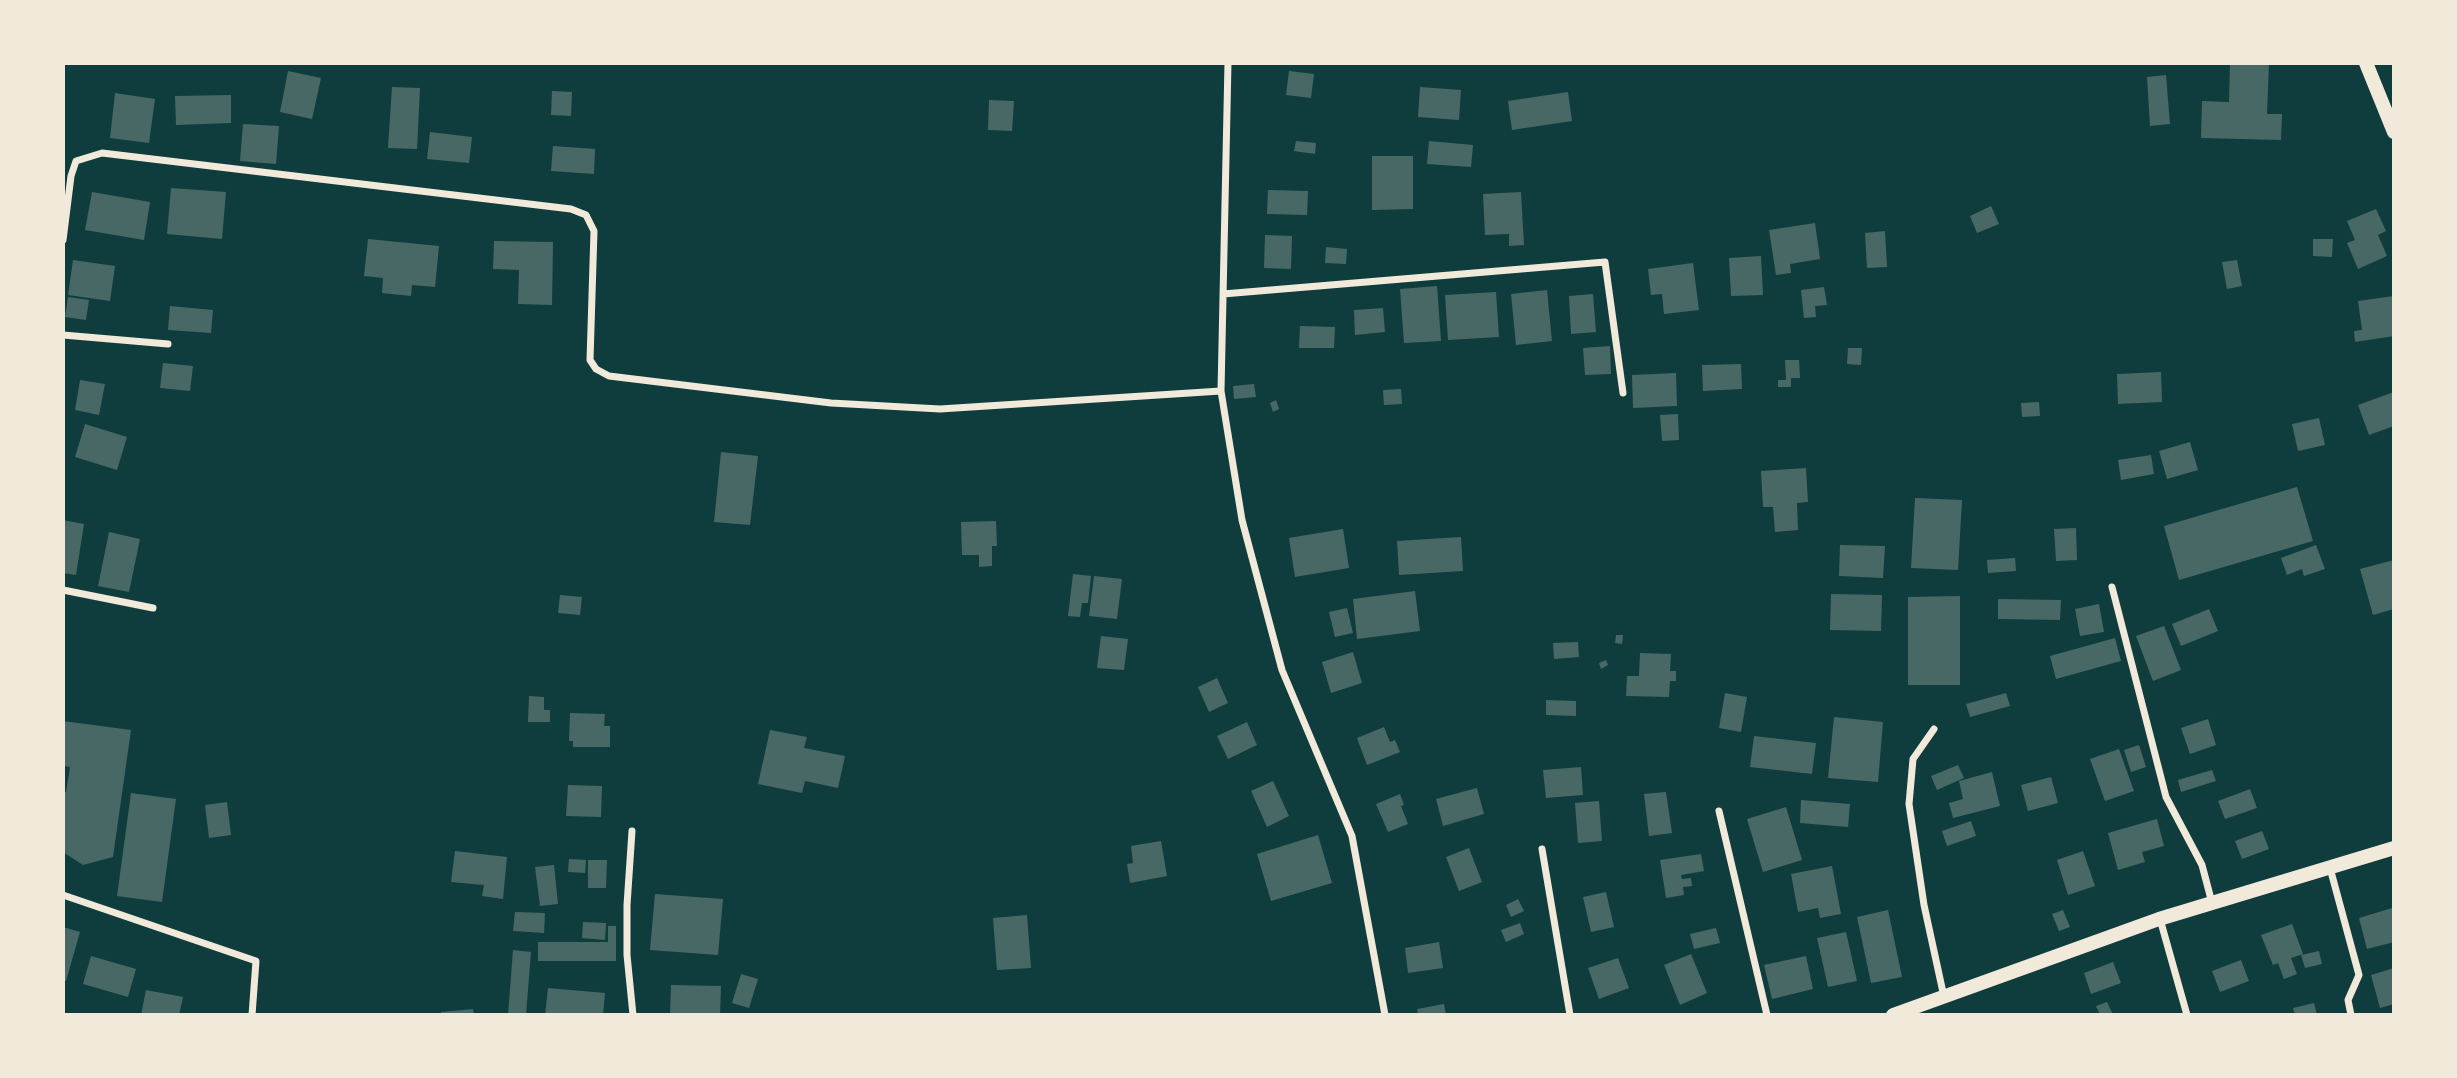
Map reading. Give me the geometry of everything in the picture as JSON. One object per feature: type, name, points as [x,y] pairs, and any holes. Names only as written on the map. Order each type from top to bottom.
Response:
[{"type":"main road","points":[[2366,63],[2394,132]]},
{"type":"main road","points":[[1893,1015],[2160,919],[2394,848]]},
{"type":"street","points":[[1228,63],[1221,391],[1242,520],[1282,670],[1352,836],[1385,1015]]},
{"type":"street","points":[[63,240],[71,176],[76,161],[102,153],[571,209],[586,215],[594,231],[590,360],[596,369],[609,376],[831,403],[940,409],[1221,391]]},
{"type":"street","points":[[1223,294],[1605,262],[1623,393]]},
{"type":"street","points":[[63,335],[168,344]]},
{"type":"street","points":[[2112,587],[2166,797],[2202,865],[2212,903]]},
{"type":"street","points":[[63,590],[153,607]]},
{"type":"street","points":[[1934,729],[1913,759],[1909,804],[1924,905],[1944,997]]},
{"type":"street","points":[[1719,811],[1767,1015]]},
{"type":"street","points":[[632,831],[627,955],[633,1015]]},
{"type":"street","points":[[1542,849],[1570,1015]]},
{"type":"street","points":[[2330,868],[2359,975],[2348,1000],[2351,1015]]},
{"type":"street","points":[[63,895],[256,961],[252,1015]]},
{"type":"street","points":[[2160,919],[2187,1015]]},
{"type":"building","points":[[2230,63],[2269,63],[2267,114],[2282,114],[2281,140],[2201,138],[2202,101],[2229,102]]},
{"type":"building","points":[[288,71],[321,78],[312,119],[280,112]]},
{"type":"building","points":[[1289,71],[1314,74],[1311,98],[1286,95]]},
{"type":"building","points":[[2166,75],[2170,124],[2150,126],[2147,77]]},
{"type":"building","points":[[392,87],[420,88],[417,149],[388,148]]},
{"type":"building","points":[[1420,87],[1461,90],[1459,120],[1418,117]]},
{"type":"building","points":[[552,91],[572,92],[571,116],[551,115]]},
{"type":"building","points":[[1568,92],[1572,121],[1512,130],[1508,101]]},
{"type":"building","points":[[115,93],[155,99],[149,143],[110,138]]},
{"type":"building","points":[[231,95],[231,123],[176,125],[175,96]]},
{"type":"building","points":[[989,100],[1014,101],[1012,131],[988,130]]},
{"type":"building","points":[[243,124],[279,126],[276,164],[240,161]]},
{"type":"building","points":[[430,132],[472,137],[469,163],[427,159]]},
{"type":"building","points":[[1296,141],[1316,143],[1315,154],[1294,151]]},
{"type":"building","points":[[1429,141],[1473,145],[1471,167],[1427,164]]},
{"type":"building","points":[[553,146],[595,149],[594,174],[551,171]]},
{"type":"building","points":[[1372,156],[1413,156],[1413,209],[1372,210]]},
{"type":"building","points":[[171,188],[226,192],[222,239],[167,234]]},
{"type":"building","points":[[1268,190],[1308,191],[1307,215],[1267,214]]},
{"type":"building","points":[[92,192],[150,202],[144,240],[85,230]]},
{"type":"building","points":[[1521,192],[1524,245],[1509,246],[1509,234],[1485,235],[1483,194]]},
{"type":"building","points":[[1991,206],[1999,224],[1977,233],[1970,216]]},
{"type":"building","points":[[2376,209],[2386,231],[2378,235],[2387,256],[2358,269],[2347,243],[2355,240],[2347,221]]},
{"type":"building","points":[[1815,223],[1820,259],[1790,264],[1791,273],[1776,275],[1769,230]]},
{"type":"building","points":[[1885,231],[1887,267],[1867,268],[1865,233]]},
{"type":"building","points":[[1265,235],[1292,236],[1291,269],[1264,268]]},
{"type":"building","points":[[368,239],[439,246],[435,287],[412,285],[411,296],[382,293],[383,278],[364,276]]},
{"type":"building","points":[[2313,239],[2333,239],[2332,257],[2313,256]]},
{"type":"building","points":[[494,241],[553,242],[552,305],[518,304],[519,270],[493,269]]},
{"type":"building","points":[[1326,247],[1347,249],[1346,264],[1325,263]]},
{"type":"building","points":[[1761,256],[1763,295],[1731,296],[1729,258]]},
{"type":"building","points":[[73,260],[115,266],[110,301],[68,295]]},
{"type":"building","points":[[2237,260],[2242,286],[2227,289],[2222,262]]},
{"type":"building","points":[[1693,263],[1699,310],[1664,314],[1662,294],[1651,295],[1648,269]]},
{"type":"building","points":[[1437,286],[1441,341],[1404,343],[1400,289]]},
{"type":"building","points":[[1824,287],[1827,305],[1815,306],[1816,317],[1804,318],[1801,290]]},
{"type":"building","points":[[1547,290],[1552,341],[1516,345],[1511,294]]},
{"type":"building","points":[[1496,292],[1499,337],[1448,340],[1445,295]]},
{"type":"building","points":[[1593,294],[1596,332],[1571,334],[1569,296]]},
{"type":"building","points":[[2394,296],[2394,336],[2355,342],[2354,331],[2362,330],[2358,301]]},
{"type":"building","points":[[68,297],[89,300],[86,320],[65,317]]},
{"type":"building","points":[[170,306],[213,310],[211,333],[168,330]]},
{"type":"building","points":[[1383,308],[1385,332],[1355,335],[1354,310]]},
{"type":"building","points":[[1300,326],[1335,327],[1334,348],[1299,348]]},
{"type":"building","points":[[1610,346],[1611,374],[1585,375],[1583,348]]},
{"type":"building","points":[[1848,348],[1862,348],[1861,365],[1847,364]]},
{"type":"building","points":[[1785,360],[1799,360],[1800,378],[1791,378],[1791,387],[1778,387],[1778,380],[1786,380]]},
{"type":"building","points":[[163,363],[193,366],[190,391],[160,388]]},
{"type":"building","points":[[1741,364],[1742,389],[1703,391],[1702,365]]},
{"type":"building","points":[[2161,372],[2162,402],[2118,404],[2117,374]]},
{"type":"building","points":[[1676,373],[1677,406],[1633,408],[1632,375]]},
{"type":"building","points":[[80,380],[105,384],[99,415],[75,410]]},
{"type":"building","points":[[1254,384],[1256,397],[1234,399],[1233,386]]},
{"type":"building","points":[[1401,389],[1402,404],[1384,405],[1383,390]]},
{"type":"building","points":[[2394,392],[2394,426],[2369,435],[2358,405]]},
{"type":"building","points":[[1276,400],[1279,409],[1273,412],[1270,403]]},
{"type":"building","points":[[2039,402],[2040,416],[2022,417],[2021,403]]},
{"type":"building","points":[[1678,414],[1679,440],[1662,441],[1660,415]]},
{"type":"building","points":[[2319,418],[2325,445],[2298,451],[2292,424]]},
{"type":"building","points":[[85,424],[127,437],[117,470],[75,457]]},
{"type":"building","points":[[2190,442],[2198,470],[2167,479],[2159,451]]},
{"type":"building","points":[[721,452],[758,456],[750,525],[714,522]]},
{"type":"building","points":[[2151,455],[2154,474],[2121,480],[2118,460]]},
{"type":"building","points":[[1806,468],[1808,502],[1797,503],[1798,530],[1775,532],[1773,507],[1763,507],[1761,471]]},
{"type":"building","points":[[2297,487],[2313,541],[2179,580],[2164,526]]},
{"type":"building","points":[[1915,498],[1962,500],[1958,570],[1911,568]]},
{"type":"building","points":[[63,520],[84,524],[76,575],[63,573]]},
{"type":"building","points":[[996,521],[997,546],[992,546],[992,566],[979,567],[979,555],[962,555],[961,522]]},
{"type":"building","points":[[2076,528],[2077,560],[2056,561],[2054,529]]},
{"type":"building","points":[[1343,529],[1349,568],[1295,577],[1289,538]]},
{"type":"building","points":[[109,532],[140,539],[129,592],[98,586]]},
{"type":"building","points":[[1461,537],[1463,571],[1399,575],[1397,541]]},
{"type":"building","points":[[1840,545],[1885,546],[1883,578],[1839,576]]},
{"type":"building","points":[[2316,545],[2325,569],[2304,576],[2302,569],[2287,575],[2281,558]]},
{"type":"building","points":[[2015,558],[2016,571],[1988,573],[1987,560]]},
{"type":"building","points":[[2394,560],[2394,609],[2373,615],[2360,569]]},
{"type":"building","points":[[1073,574],[1091,576],[1088,603],[1082,603],[1080,617],[1068,616]]},
{"type":"building","points":[[1094,576],[1122,579],[1117,619],[1089,616]]},
{"type":"building","points":[[1415,591],[1420,631],[1357,639],[1353,599]]},
{"type":"building","points":[[1831,594],[1882,595],[1881,631],[1830,630]]},
{"type":"building","points":[[560,595],[582,597],[580,615],[558,613]]},
{"type":"building","points":[[1960,596],[1960,685],[1908,685],[1908,597]]},
{"type":"building","points":[[1998,599],[2061,600],[2060,620],[1998,619]]},
{"type":"building","points":[[2099,604],[2104,632],[2080,636],[2075,609]]},
{"type":"building","points":[[1347,608],[1353,633],[1335,637],[1329,612]]},
{"type":"building","points":[[2209,609],[2218,631],[2181,646],[2172,624]]},
{"type":"building","points":[[2164,626],[2181,670],[2153,681],[2136,636]]},
{"type":"building","points":[[1616,635],[1623,635],[1622,644],[1615,643]]},
{"type":"building","points":[[1101,636],[1128,639],[1124,670],[1097,668]]},
{"type":"building","points":[[2115,638],[2121,661],[2056,679],[2050,656]]},
{"type":"building","points":[[1578,642],[1579,657],[1554,659],[1553,643]]},
{"type":"building","points":[[1353,652],[1362,683],[1331,693],[1322,662]]},
{"type":"building","points":[[1640,653],[1671,654],[1670,671],[1676,671],[1676,681],[1670,681],[1669,697],[1626,696],[1627,676],[1639,676]]},
{"type":"building","points":[[1606,660],[1608,665],[1601,669],[1599,663]]},
{"type":"building","points":[[1217,678],[1228,703],[1209,712],[1198,687]]},
{"type":"building","points":[[1725,693],[1747,697],[1741,732],[1719,728]]},
{"type":"building","points":[[2006,693],[2010,706],[1970,717],[1966,704]]},
{"type":"building","points":[[529,696],[544,697],[544,710],[550,710],[550,722],[528,722]]},
{"type":"building","points":[[1546,700],[1576,701],[1576,716],[1546,715]]},
{"type":"building","points":[[570,713],[605,714],[604,726],[610,726],[610,747],[573,747],[573,741],[569,741]]},
{"type":"building","points":[[1834,717],[1883,722],[1878,782],[1828,778]]},
{"type":"building","points":[[2208,719],[2216,745],[2190,754],[2181,728]]},
{"type":"building","points":[[63,721],[131,730],[113,857],[83,865],[63,852],[63,791],[66,792],[70,767],[63,766]]},
{"type":"building","points":[[1247,722],[1257,745],[1228,759],[1217,736]]},
{"type":"building","points":[[1384,727],[1390,742],[1395,740],[1400,752],[1367,765],[1357,738]]},
{"type":"building","points":[[770,730],[807,737],[804,748],[845,756],[838,788],[805,781],[802,793],[758,784]]},
{"type":"building","points":[[1754,736],[1816,743],[1812,774],[1750,767]]},
{"type":"building","points":[[2139,745],[2146,767],[2131,772],[2124,750]]},
{"type":"building","points":[[2119,749],[2134,791],[2105,801],[2090,759]]},
{"type":"building","points":[[1958,765],[1964,778],[1937,790],[1931,776]]},
{"type":"building","points":[[1581,767],[1583,795],[1546,798],[1543,770]]},
{"type":"building","points":[[2212,770],[2216,781],[2181,792],[2178,780]]},
{"type":"building","points":[[1992,772],[2000,806],[1953,818],[1949,803],[1963,799],[1959,781]]},
{"type":"building","points":[[2051,777],[2058,803],[2028,811],[2021,785]]},
{"type":"building","points":[[1273,781],[1289,816],[1267,827],[1251,791]]},
{"type":"building","points":[[568,785],[602,786],[601,817],[566,816]]},
{"type":"building","points":[[1477,788],[1484,814],[1443,826],[1436,799]]},
{"type":"building","points":[[2250,789],[2257,808],[2225,819],[2218,801]]},
{"type":"building","points":[[1666,792],[1672,833],[1649,836],[1644,794]]},
{"type":"building","points":[[131,793],[176,799],[162,902],[117,896]]},
{"type":"building","points":[[1400,794],[1404,805],[1401,806],[1408,824],[1388,832],[1376,804]]},
{"type":"building","points":[[1801,800],[1850,804],[1848,827],[1800,823]]},
{"type":"building","points":[[1599,801],[1602,841],[1578,843],[1575,803]]},
{"type":"building","points":[[227,802],[231,835],[209,838],[205,805]]},
{"type":"building","points":[[1786,807],[1802,860],[1763,872],[1747,819]]},
{"type":"building","points":[[2157,819],[2164,846],[2142,852],[2145,862],[2118,870],[2108,833]]},
{"type":"building","points":[[1971,821],[1976,836],[1947,846],[1942,831]]},
{"type":"building","points":[[2262,831],[2269,849],[2242,859],[2235,841]]},
{"type":"building","points":[[1318,835],[1332,883],[1271,901],[1257,854]]},
{"type":"building","points":[[1161,841],[1167,876],[1130,883],[1127,864],[1133,863],[1131,846]]},
{"type":"building","points":[[1469,848],[1482,882],[1459,891],[1446,857]]},
{"type":"building","points":[[455,851],[507,857],[503,899],[482,896],[484,885],[451,882]]},
{"type":"building","points":[[2083,851],[2095,886],[2068,895],[2057,860]]},
{"type":"building","points":[[1701,854],[1704,871],[1681,875],[1682,879],[1691,878],[1692,886],[1683,887],[1684,895],[1666,898],[1660,860]]},
{"type":"building","points":[[569,859],[586,860],[585,873],[568,872]]},
{"type":"building","points":[[588,860],[607,860],[606,888],[588,888]]},
{"type":"building","points":[[554,865],[558,904],[540,906],[535,867]]},
{"type":"building","points":[[1832,866],[1841,914],[1820,918],[1818,908],[1798,912],[1791,874]]},
{"type":"building","points":[[1606,892],[1614,927],[1591,932],[1583,897]]},
{"type":"building","points":[[655,894],[723,899],[718,955],[650,950]]},
{"type":"building","points":[[1518,899],[1524,911],[1511,917],[1506,905]]},
{"type":"building","points":[[2392,908],[2394,942],[2367,949],[2359,918]]},
{"type":"building","points":[[1888,910],[1902,977],[1871,983],[1857,917]]},
{"type":"building","points":[[2063,910],[2070,927],[2059,931],[2052,914]]},
{"type":"building","points":[[515,912],[545,913],[544,933],[513,931]]},
{"type":"building","points":[[1027,915],[1031,968],[997,970],[993,918]]},
{"type":"building","points":[[583,922],[606,923],[605,940],[582,938]]},
{"type":"building","points":[[1520,923],[1524,934],[1506,942],[1501,930]]},
{"type":"building","points":[[2292,924],[2303,954],[2291,958],[2297,974],[2284,979],[2278,963],[2273,965],[2261,935]]},
{"type":"building","points":[[608,926],[616,926],[616,961],[538,961],[538,942],[608,942]]},
{"type":"building","points":[[63,927],[80,932],[66,981],[63,980]]},
{"type":"building","points":[[1716,928],[1720,943],[1694,949],[1690,934]]},
{"type":"building","points":[[1846,932],[1857,981],[1828,987],[1817,938]]},
{"type":"building","points":[[1439,942],[1443,968],[1408,973],[1405,948]]},
{"type":"building","points":[[513,950],[531,952],[526,1015],[508,1015]]},
{"type":"building","points":[[2319,951],[2322,964],[2305,968],[2301,955]]},
{"type":"building","points":[[1691,954],[1707,993],[1680,1005],[1664,965]]},
{"type":"building","points":[[91,956],[136,969],[128,997],[83,984]]},
{"type":"building","points":[[1806,956],[1813,989],[1772,999],[1764,965]]},
{"type":"building","points":[[1618,958],[1629,988],[1599,999],[1588,968]]},
{"type":"building","points":[[2241,960],[2249,981],[2220,992],[2212,971]]},
{"type":"building","points":[[2113,962],[2121,983],[2091,994],[2084,973]]},
{"type":"building","points":[[2394,968],[2394,1004],[2380,1008],[2371,975]]},
{"type":"building","points":[[741,974],[758,979],[749,1008],[732,1003]]},
{"type":"building","points":[[671,985],[721,986],[720,1015],[670,1015]]},
{"type":"building","points":[[548,988],[605,993],[603,1015],[545,1015]]},
{"type":"building","points":[[146,990],[183,997],[179,1015],[141,1015]]},
{"type":"building","points":[[2107,1002],[2113,1015],[2100,1015],[2096,1006]]},
{"type":"building","points":[[2314,1003],[2317,1015],[2295,1015],[2293,1008]]},
{"type":"building","points":[[1444,1004],[1446,1015],[1418,1015],[1417,1009]]},
{"type":"building","points":[[473,1009],[474,1015],[441,1015],[441,1012]]}]
